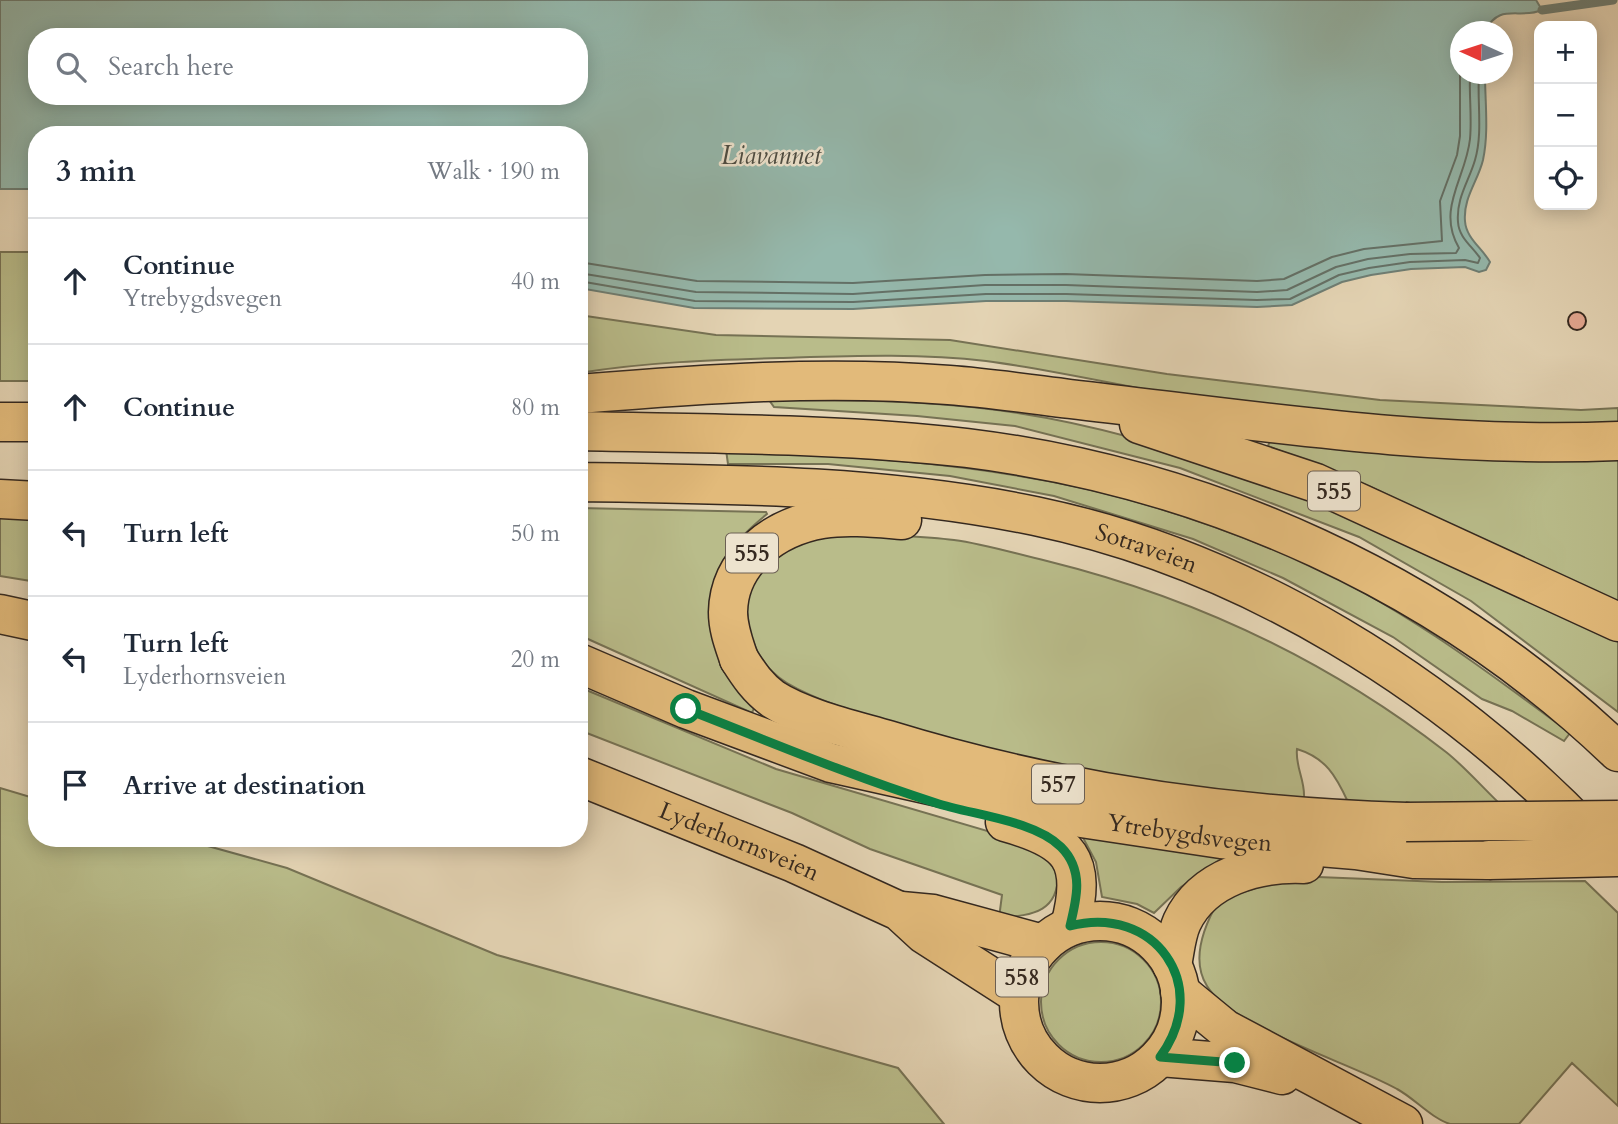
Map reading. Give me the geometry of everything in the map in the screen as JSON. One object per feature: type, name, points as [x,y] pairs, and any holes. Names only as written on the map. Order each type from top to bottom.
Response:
[{"type":"main road","name":"555","points":[[588,393],[745,382],[868,380],[950,385],[1402,437],[1492,442],[1618,441]]},
{"type":"main road","name":"555","points":[[1036,395],[1240,456],[1316,484],[1618,622]]},
{"type":"main road","points":[[0,422],[28,422]]},
{"type":"main road","name":"555","points":[[588,432],[814,436],[968,448],[1109,474],[1195,498],[1295,537],[1356,566],[1421,603],[1506,659],[1589,724],[1618,752]]},
{"type":"main road","points":[[0,476],[28,476]]},
{"type":"main road","name":"Sotraveien","points":[[588,482],[761,485],[899,495],[1037,517],[1109,536],[1174,559],[1268,598],[1342,638],[1416,686],[1513,761],[1618,866]]},
{"type":"main road","points":[[0,499],[28,501]]},
{"type":"main road","name":"555","points":[[740,659],[731,634],[728,612],[740,571],[752,553],[770,537],[793,526],[823,519],[855,517],[944,524],[1096,554],[1174,559]]},
{"type":"main road","points":[[0,614],[28,620]]},
{"type":"main road","name":"557","points":[[740,659],[754,683],[775,700],[877,737],[999,771],[1153,802],[1289,816],[1406,822],[1618,820]]},
{"type":"main road","name":"Ytrebygdsvegen","points":[[588,667],[686,709],[831,764],[1068,816],[1146,829],[1356,850],[1414,859],[1618,857]]},
{"type":"main road","name":"557","points":[[831,764],[936,803],[1032,830],[1053,840],[1074,865],[1078,883],[1056,935]]},
{"type":"main road","name":"Lyderhornsveien","points":[[588,780],[794,863],[899,911],[924,934],[1019,995]]},
{"type":"main road","name":"557","points":[[1176,978],[1182,922],[1193,904],[1209,889],[1230,877],[1262,866],[1290,863],[1356,866],[1414,859]]},
{"type":"main road","name":"Lyderhornsveien","points":[[899,911],[933,914],[1056,935]]},
{"type":"main road","name":"558","points":[[1176,978],[1177,1027],[1160,1057],[1144,1070],[1117,1081],[1086,1082],[1067,1076],[1050,1066],[1031,1043],[1020,1015],[1019,995],[1027,967],[1056,935],[1109,921],[1128,926],[1153,942],[1176,978],[1225,1029],[1404,1124]]},
{"type":"main road","name":"558","points":[[1160,1057],[1235,1063],[1331,1087]]},
{"type":"green space","points":[[0,252],[28,252],[28,381],[0,381]]},
{"type":"green space","points":[[588,316],[716,335],[950,340],[1167,374],[1380,400],[1581,410],[1618,408],[1618,425],[1425,421],[1280,410],[1201,399],[986,361],[935,357],[857,356],[629,366],[588,372]]},
{"type":"green space","points":[[769,400],[912,402],[997,410],[1079,424],[1159,445],[1237,471],[1315,500],[1618,636],[1618,712],[1471,601],[1359,537],[1180,468],[1015,426],[917,416],[774,407]]},
{"type":"green space","points":[[1270,441],[1618,458],[1618,605],[1371,487],[1268,446]]},
{"type":"green space","points":[[726,450],[947,466],[1034,478],[1133,501],[1188,518],[1294,558],[1366,594],[1437,637],[1570,733],[1564,741],[1512,711],[1482,699],[1393,637],[1283,578],[1193,539],[1054,496],[950,476],[828,464],[728,464]]},
{"type":"green space","points":[[588,508],[766,512],[733,547],[718,571],[755,706],[752,713],[588,639]]},
{"type":"green space","points":[[0,514],[28,515],[28,581],[0,576]]},
{"type":"green space","points":[[858,533],[942,539],[989,547],[1101,576],[1206,613],[1257,636],[1354,688],[1446,752],[1500,804],[1348,802],[1329,769],[1316,757],[1297,749],[1304,797],[1297,802],[1147,782],[1048,764],[950,741],[843,708],[814,696],[787,683],[766,665],[749,627],[748,599],[759,572],[769,559],[795,540]]},
{"type":"green space","points":[[588,691],[776,769],[1028,843],[1058,870],[1055,895],[1042,909],[1034,913],[999,918],[1002,895],[870,849],[792,813],[588,734]]},
{"type":"green space","points":[[0,788],[28,796],[28,847],[211,847],[287,868],[497,955],[898,1068],[944,1124],[0,1124]]},
{"type":"green space","points":[[1081,834],[1224,857],[1181,887],[1154,913],[1137,904],[1102,897],[1096,862]]},
{"type":"green space","points":[[1293,876],[1442,882],[1585,881],[1618,913],[1618,1106],[1572,1063],[1519,1124],[1450,1124],[1397,1089],[1294,1044],[1241,1016],[1221,1001],[1202,976],[1201,942],[1209,920],[1219,900]]},
{"type":"green space","points":[[1101,942],[1124,947],[1143,960],[1156,979],[1161,1002],[1156,1025],[1143,1044],[1124,1057],[1101,1062],[1078,1057],[1059,1044],[1046,1025],[1041,1002],[1046,979],[1059,960],[1078,947]]},
{"type":"water","name":"Liavannet","points":[[0,0],[1536,0],[1542,10],[1534,13],[1504,14],[1492,21],[1450,21],[1450,84],[1485,84],[1485,149],[1481,168],[1466,205],[1465,221],[1471,238],[1490,262],[1486,270],[1479,272],[1465,267],[1411,269],[1371,275],[1342,282],[1292,305],[1257,307],[986,301],[853,309],[694,308],[588,290],[588,126],[28,126],[28,189],[0,189]]},
{"type":"building","points":[[1577,312],[1583,315],[1586,321],[1583,327],[1577,330],[1571,327],[1568,321],[1571,315]]},
{"type":"waterway","points":[[1542,10],[1613,0]]},
{"type":"route","points":[[686,709],[936,803],[1032,830],[1053,840],[1074,865],[1078,883],[1077,900],[1070,926],[1089,921],[1109,921],[1128,926],[1146,935],[1161,948],[1172,965],[1178,978],[1181,1010],[1177,1027],[1160,1057],[1235,1063]]}]
